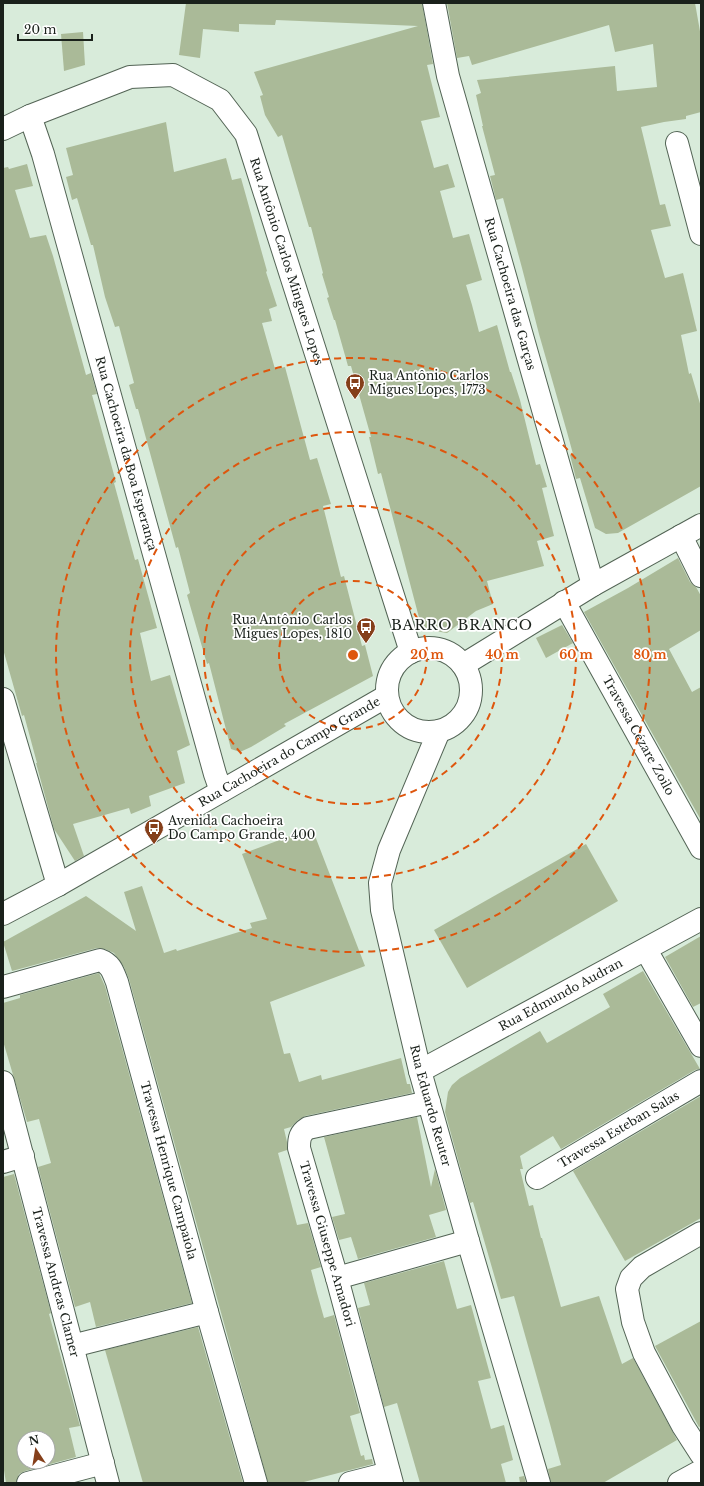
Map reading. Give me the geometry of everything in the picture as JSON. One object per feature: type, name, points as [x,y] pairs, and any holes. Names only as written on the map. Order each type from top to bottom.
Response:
[{"type":"street","name":"Rua Cachoeira das Garças","points":[[434,3],[448,76],[593,585]]},
{"type":"street","name":"Rua Antônio Carlos Mingues Lopes","points":[[3,129],[30,116],[130,77],[173,75],[220,100],[246,134],[411,652]]},
{"type":"street","name":"Rua Cachoeira da Boa Esperança","points":[[30,116],[43,154],[215,774],[221,791]]},
{"type":"street","points":[[677,143],[701,234]]},
{"type":"street","points":[[463,665],[564,602],[701,525]]},
{"type":"street","points":[[681,536],[701,576]]},
{"type":"street","name":"Travessa Cézare Zoilo","points":[[564,602],[701,848]]},
{"type":"street","name":"Rua Cachoeira do Campo Grande","points":[[425,648],[439,649],[453,655],[463,665],[470,678],[472,692],[469,706],[461,719],[450,727],[439,731],[423,732],[410,728],[399,720],[391,710],[387,696],[388,683],[392,671],[400,660],[411,652],[425,648]]},
{"type":"street","name":"Rua Cachoeira do Campo Grande","points":[[3,914],[58,885],[387,696]]},
{"type":"street","points":[[3,699],[58,885]]},
{"type":"street","name":"Rua Eduardo Reuter","points":[[439,731],[390,850],[380,883],[382,910],[420,1071],[538,1483]]},
{"type":"street","name":"Rua Edmundo Audran","points":[[420,1071],[701,919]]},
{"type":"street","points":[[646,950],[701,1046]]},
{"type":"street","name":"Travessa Henrique Campaiola","points":[[3,987],[100,960],[107,962],[112,970],[117,982],[207,1312],[256,1483]]},
{"type":"street","name":"Travessa Esteban Salas","points":[[537,1178],[701,1081]]},
{"type":"street","name":"Travessa Andreas Clamer","points":[[3,1082],[13,1159],[72,1346],[105,1473]]},
{"type":"street","name":"Travessa Giuseppe Amadori","points":[[390,1478],[337,1278],[299,1148],[299,1138],[302,1131],[308,1128],[429,1102]]},
{"type":"street","points":[[701,1233],[642,1267],[631,1278],[627,1289],[633,1322],[644,1353],[683,1426],[701,1454]]},
{"type":"street","points":[[337,1278],[468,1241]]},
{"type":"street","points":[[72,1346],[207,1312]]},
{"type":"street","points":[[679,1483],[701,1471]]},
{"type":"street","points":[[28,1483],[105,1473]]},
{"type":"street","points":[[350,1483],[390,1478]]},
{"type":"building","points":[[186,3],[422,3],[433,64],[427,65],[440,117],[421,121],[434,168],[448,164],[455,187],[440,191],[453,238],[469,234],[482,280],[466,285],[479,332],[497,325],[510,372],[520,400],[536,465],[540,464],[547,487],[542,488],[554,536],[537,541],[544,566],[487,581],[493,604],[476,611],[447,633],[422,629],[381,473],[378,474],[369,437],[371,437],[351,366],[348,366],[327,298],[329,297],[311,227],[309,227],[282,135],[278,137],[265,115],[260,96],[263,95],[254,72],[418,26],[276,20],[275,25],[239,24],[239,32],[203,29],[200,58],[179,55]]},
{"type":"building","points":[[447,3],[695,3],[701,37],[701,112],[686,116],[686,119],[641,127],[660,205],[665,204],[671,226],[651,230],[665,278],[683,273],[697,331],[681,335],[689,374],[691,373],[701,407],[701,486],[618,533],[606,534],[595,528],[580,478],[576,479],[570,455],[573,454],[503,198],[496,200],[490,176],[495,175],[482,126],[476,95],[481,93],[477,80],[615,66],[617,91],[657,87],[653,44],[615,52],[609,25],[472,65],[469,56],[457,58]]},
{"type":"building","points":[[83,32],[85,65],[64,71],[61,34]]},
{"type":"building","points":[[166,122],[174,172],[226,158],[232,180],[241,178],[267,271],[266,272],[277,306],[269,309],[272,321],[262,323],[275,369],[285,367],[310,460],[317,458],[331,504],[323,506],[341,577],[344,576],[362,646],[365,645],[373,676],[284,724],[286,726],[240,752],[231,749],[209,663],[207,664],[187,595],[190,593],[178,547],[176,548],[138,409],[136,409],[129,385],[134,383],[119,326],[115,327],[105,297],[93,245],[91,245],[77,198],[72,200],[66,177],[73,175],[66,148]]},
{"type":"building","points":[[27,164],[33,186],[15,190],[30,238],[46,235],[86,375],[91,373],[97,394],[92,395],[116,482],[114,483],[135,560],[138,559],[157,628],[140,633],[151,681],[170,675],[190,745],[177,751],[185,783],[149,796],[151,806],[131,814],[129,808],[73,824],[84,856],[75,861],[54,829],[24,715],[22,716],[3,649],[3,168],[8,167],[9,169]]},
{"type":"building","points":[[678,558],[690,582],[696,587],[701,596],[701,630],[669,649],[692,692],[701,687],[701,820],[584,612]]},
{"type":"building","points":[[562,625],[573,643],[546,658],[536,638]]},
{"type":"building","points":[[312,828],[365,966],[270,1002],[284,1054],[290,1053],[299,1082],[321,1075],[322,1080],[401,1058],[407,1084],[410,1084],[412,1093],[305,1116],[291,1127],[284,1129],[287,1150],[278,1153],[297,1225],[308,1223],[321,1267],[311,1270],[317,1293],[324,1318],[334,1315],[360,1413],[350,1416],[361,1456],[364,1455],[365,1460],[372,1459],[373,1464],[300,1483],[268,1483],[129,979],[124,967],[114,953],[105,949],[97,948],[12,971],[3,942],[86,896],[136,931],[124,892],[142,886],[164,953],[176,949],[177,951],[252,928],[250,923],[267,919],[242,854]]},
{"type":"building","points":[[586,844],[618,901],[467,988],[434,930]]},
{"type":"building","points":[[701,936],[701,1003],[693,1007],[665,957]]},
{"type":"building","points":[[643,971],[700,1069],[695,1070],[561,1149],[553,1136],[520,1156],[523,1169],[520,1169],[529,1206],[533,1205],[561,1307],[599,1296],[622,1364],[633,1358],[677,1440],[603,1483],[551,1483],[548,1469],[561,1465],[514,1296],[501,1299],[473,1202],[470,1203],[445,1112],[448,1092],[452,1085],[460,1078],[540,1031],[547,1043],[610,1007],[603,994]]},
{"type":"building","points":[[99,973],[105,986],[192,1303],[96,1327],[90,1302],[75,1307],[38,1167],[51,1163],[39,1119],[27,1122],[3,1041],[3,1003],[20,998],[20,995]]},
{"type":"building","points":[[701,1096],[701,1218],[625,1261],[573,1171]]},
{"type":"building","points":[[417,1117],[431,1187],[435,1169],[446,1210],[429,1215],[436,1237],[358,1259],[351,1237],[339,1240],[332,1217],[345,1214],[324,1137]]},
{"type":"building","points":[[14,1174],[51,1313],[49,1314],[80,1426],[69,1428],[76,1457],[56,1462],[56,1430],[16,1430],[16,1470],[29,1470],[19,1474],[16,1483],[6,1483],[3,1464],[3,1177]]},
{"type":"building","points":[[444,1261],[457,1309],[471,1305],[491,1378],[478,1381],[491,1429],[504,1425],[513,1460],[501,1464],[506,1483],[420,1483],[397,1403],[384,1407],[358,1308],[370,1305],[364,1283]]},
{"type":"building","points":[[701,1321],[701,1426],[699,1427],[655,1346]]},
{"type":"building","points":[[198,1327],[243,1483],[143,1483],[105,1350]]},
{"type":"building","points":[[524,1476],[526,1483],[520,1483],[519,1477]]},
{"type":"place","name":"Rua Antônio Carlos Migues Lopes, 1773","points":[[355,400]]},
{"type":"place","name":"Rua Antônio Carlos Migues Lopes, 1810","points":[[366,644]]},
{"type":"place","name":"Avenida Cachoeira Do Campo Grande, 400","points":[[154,845]]},
{"type":"district","name":"BARRO BRANCO","points":[[462,625]]}]
